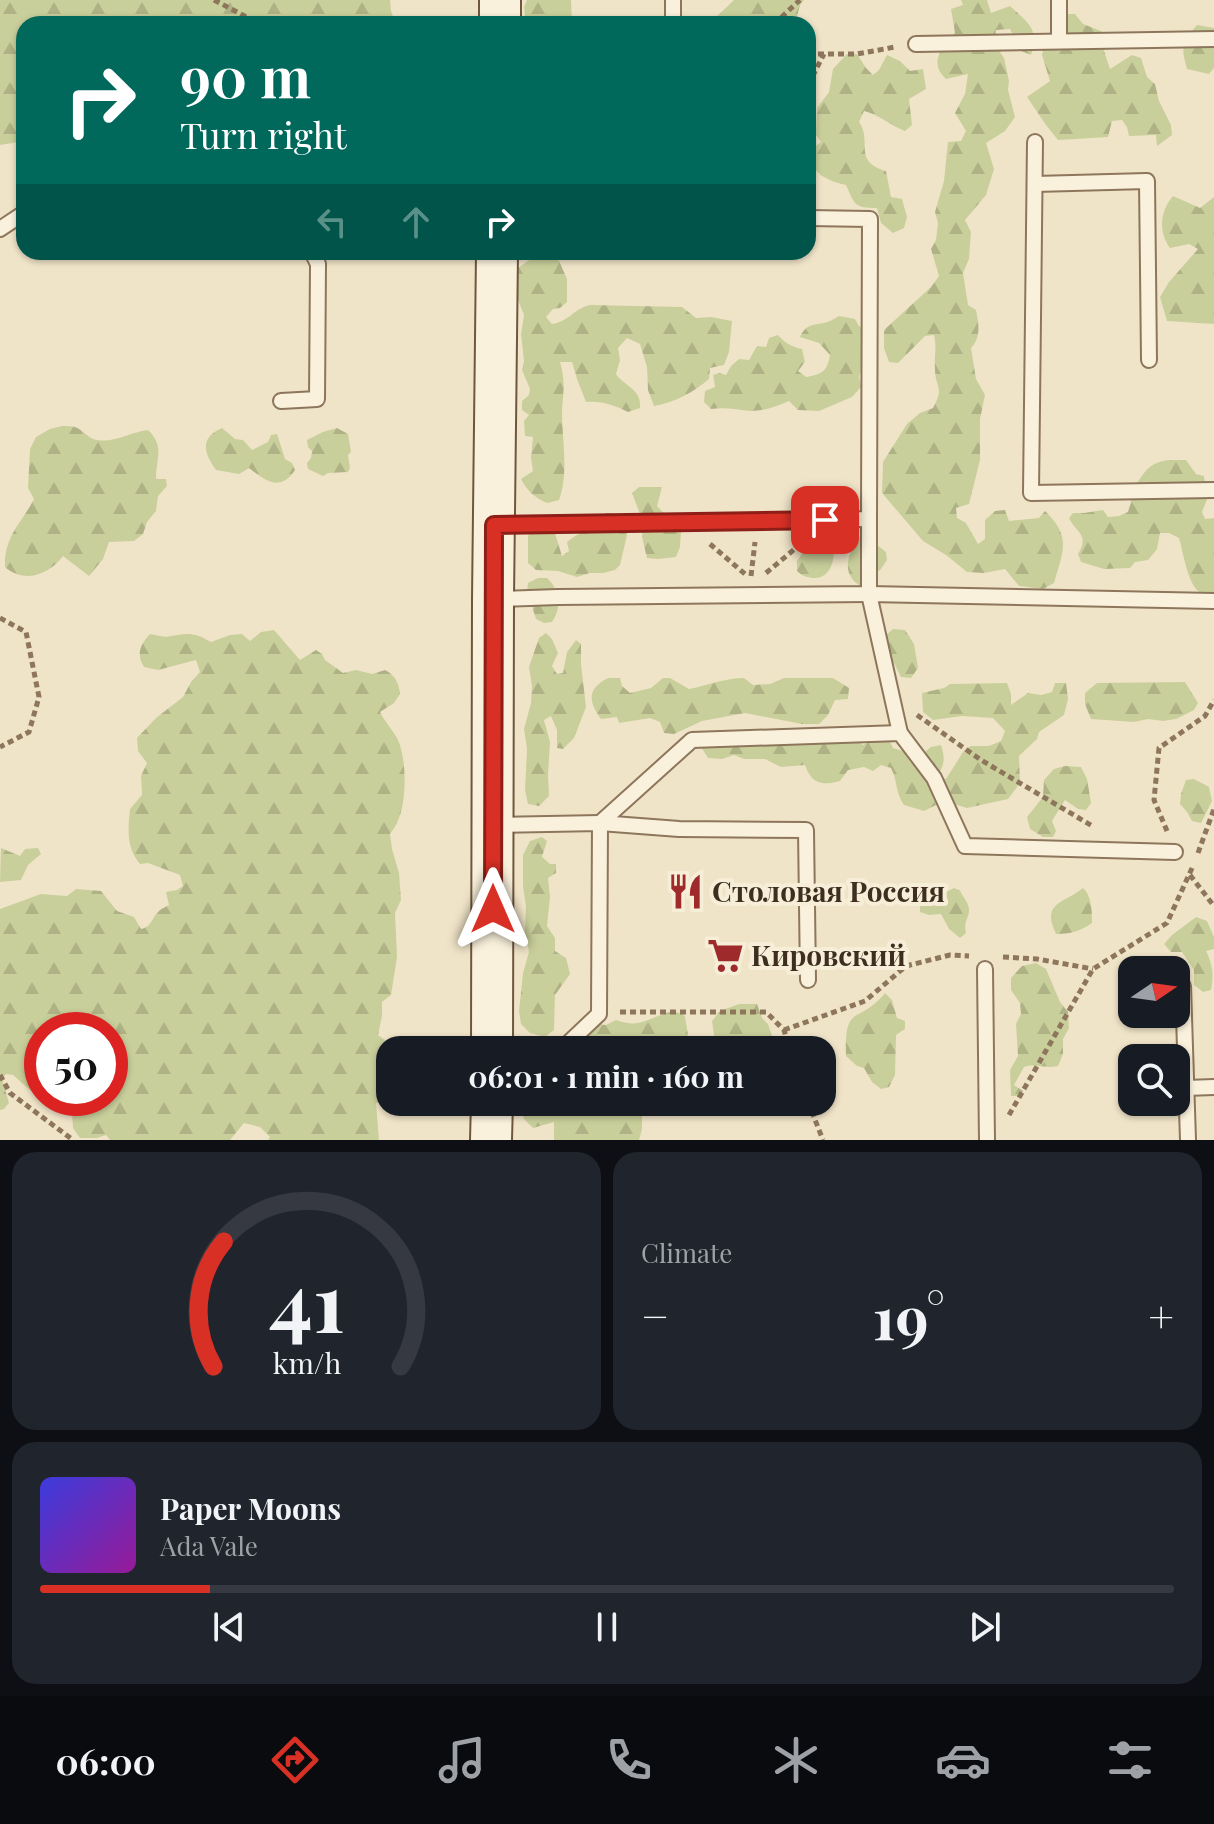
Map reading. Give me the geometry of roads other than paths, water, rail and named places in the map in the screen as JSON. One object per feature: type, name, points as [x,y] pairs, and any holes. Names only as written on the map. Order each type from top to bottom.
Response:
[{"type":"main road","points":[[492,1036],[497,260]]},
{"type":"main road","points":[[491,1140],[492,1116]]},
{"type":"lane","points":[[1059,0],[1059,41]]},
{"type":"lane","points":[[916,44],[1214,39]]},
{"type":"lane","points":[[1035,142],[1031,493],[1214,490]]},
{"type":"lane","points":[[1035,184],[1147,181],[1149,360]]},
{"type":"lane","points":[[816,218],[870,219],[869,594],[900,733],[934,778],[965,846],[1175,852]]},
{"type":"lane","points":[[281,401],[317,399],[316,260]]},
{"type":"lane","points":[[494,525],[869,519]]},
{"type":"lane","points":[[493,599],[757,589],[1214,601]]},
{"type":"lane","points":[[576,1036],[599,1014],[600,823],[692,740],[900,733]]},
{"type":"lane","points":[[494,825],[600,823],[679,829],[806,830],[808,980]]},
{"type":"lane","points":[[986,961],[987,1140]]},
{"type":"lane","points":[[1190,1088],[1214,1087]]},
{"type":"lane","points":[[1187,1116],[1188,1140]]},
{"type":"place","name":"Столовая Россия","points":[[686,892]]},
{"type":"place","name":"Кировский","points":[[725,956]]}]
